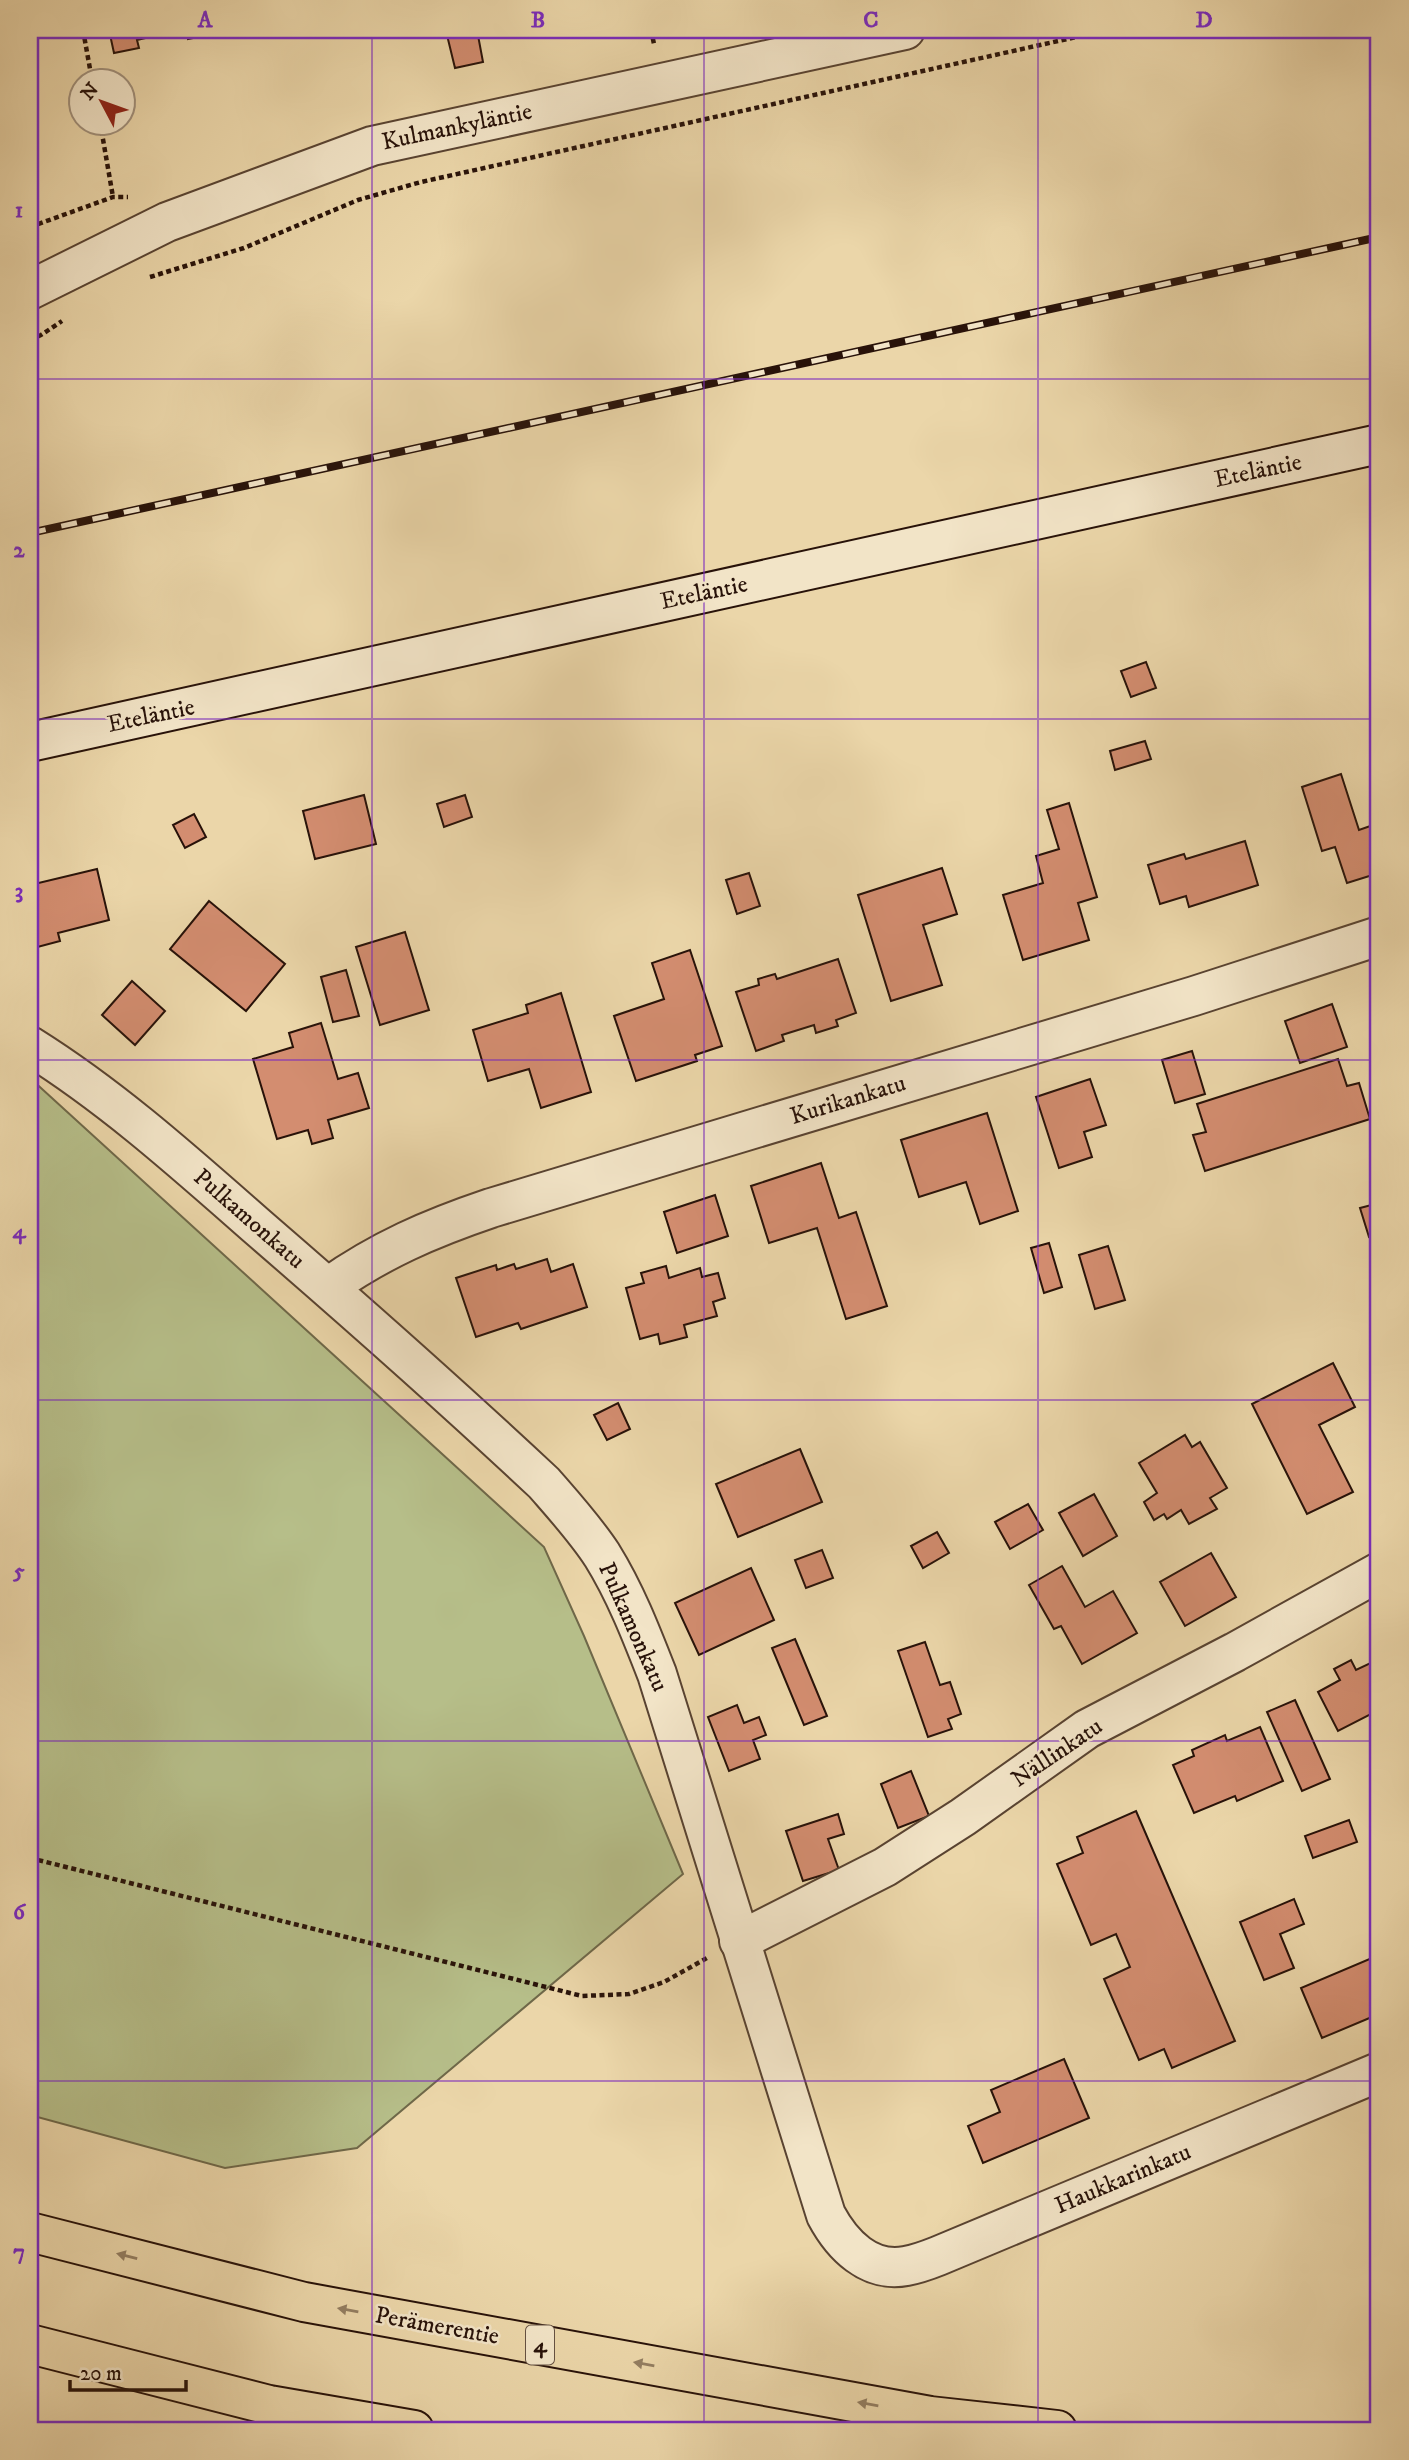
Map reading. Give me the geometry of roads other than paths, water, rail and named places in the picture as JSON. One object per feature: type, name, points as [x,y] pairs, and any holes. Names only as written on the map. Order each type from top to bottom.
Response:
[{"type":"highway","name":"Perämerentie","points":[[30,2232],[304,2302],[930,2416],[1057,2430]]},
{"type":"highway","points":[[30,2344],[269,2405],[414,2430]]},
{"type":"street","name":"Kulmankyläntie","points":[[30,290],[167,222],[372,146],[905,30]]},
{"type":"street","name":"Eteläntie","points":[[30,743],[1379,444]]},
{"type":"street","name":"Kurikankatu","points":[[328,1287],[395,1245],[491,1208],[1194,996],[1379,936]]},
{"type":"street","name":"Pulkamonkatu","points":[[30,1046],[136,1121],[328,1287],[544,1483],[602,1556],[625,1599],[657,1674],[826,2216],[839,2236],[864,2259]]},
{"type":"street","name":"Nällinkatu","points":[[739,1941],[885,1867],[963,1817],[1087,1729],[1235,1652],[1379,1572]]},
{"type":"street","name":"Haukkarinkatu","points":[[864,2259],[887,2267],[906,2266],[938,2256],[1379,2072]]},
{"type":"railway","points":[[30,533],[1379,237]]}]
